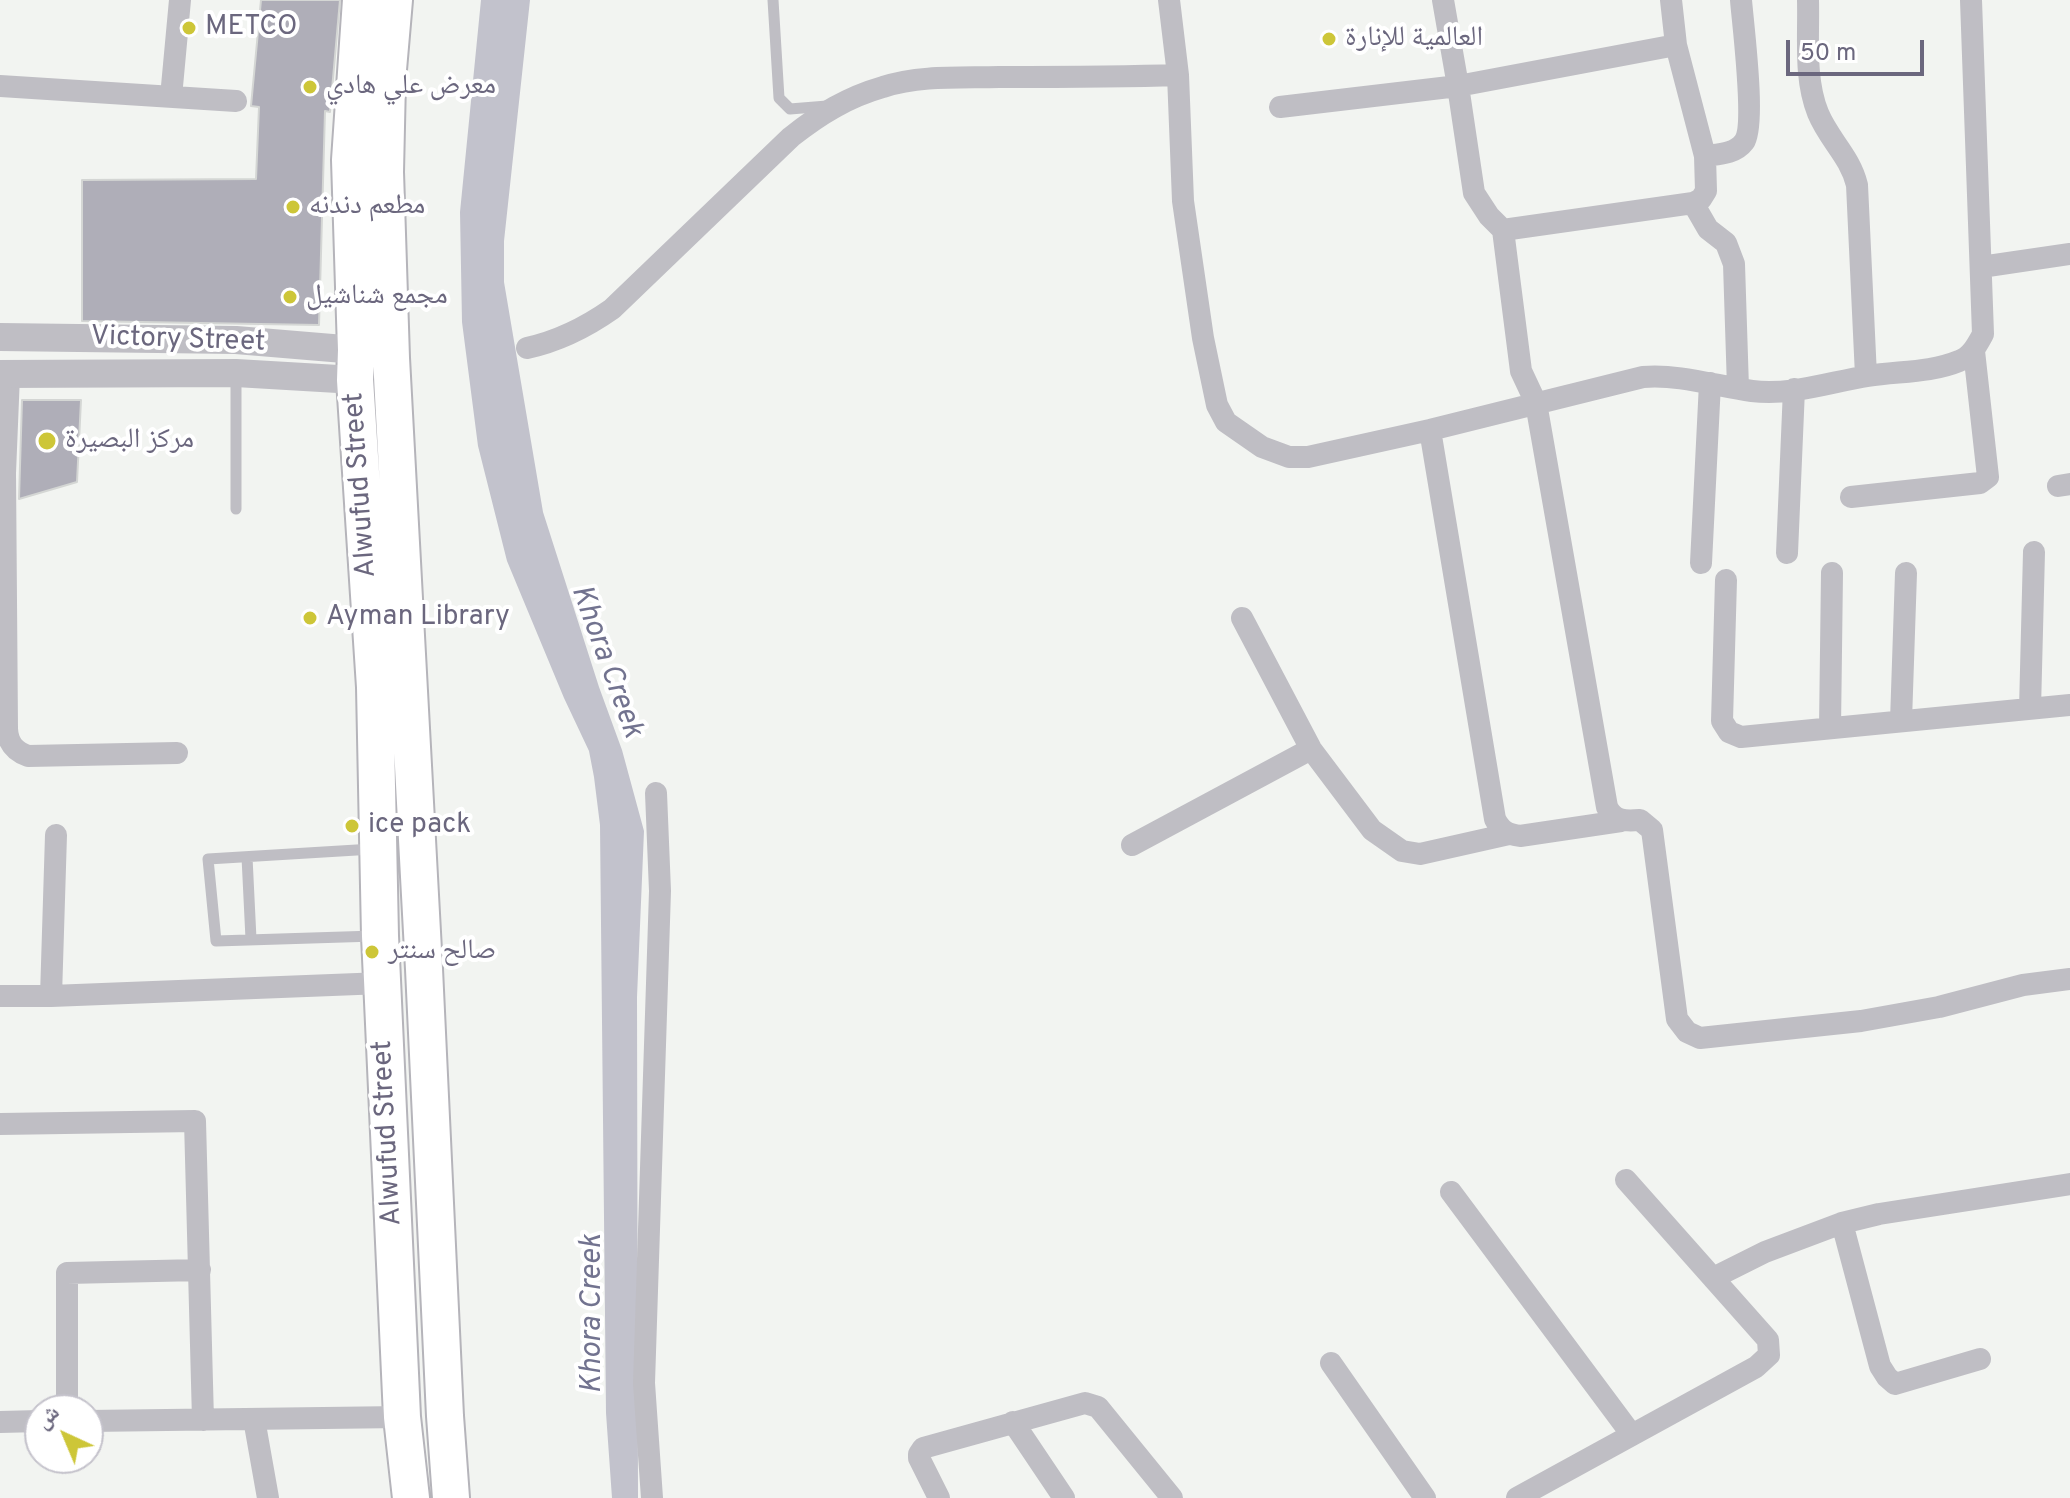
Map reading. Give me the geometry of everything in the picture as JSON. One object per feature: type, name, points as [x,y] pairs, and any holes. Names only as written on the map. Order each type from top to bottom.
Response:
[{"type":"main road","name":"Alwufud Street","points":[[361,0],[350,160],[356,365],[375,687],[380,936],[402,1417],[411,1498]]},
{"type":"main road","name":"Alwufud Street","points":[[394,0],[387,81],[385,172],[391,358],[451,1498]]},
{"type":"street","points":[[171,97],[180,0]]},
{"type":"street","points":[[1169,0],[1178,75],[1183,201],[1203,338],[1217,405],[1226,422],[1262,447],[1289,457],[1308,457],[1430,430],[1643,377],[1665,375],[1752,391],[1776,392],[1826,386],[1866,376],[1926,370],[1961,361],[1974,351],[1983,334],[1971,0]]},
{"type":"street","points":[[1443,0],[1474,193],[1503,230],[1521,371],[1536,403],[1607,807],[1611,816],[1621,821]]},
{"type":"street","points":[[1503,230],[1693,203],[1701,199],[1706,191],[1705,156],[1676,45],[1671,0]]},
{"type":"street","points":[[1705,156],[1735,151],[1749,134],[1741,0]]},
{"type":"street","points":[[1808,0],[1811,92],[1824,127],[1853,170],[1857,185],[1866,376]]},
{"type":"street","points":[[1280,107],[1458,86],[1676,45]]},
{"type":"street","points":[[527,348],[580,330],[612,309],[791,137],[813,120],[860,94],[886,86],[939,78],[1178,75]]},
{"type":"street","points":[[0,86],[236,101]]},
{"type":"street","points":[[1693,203],[1708,229],[1726,243],[1734,264],[1738,388]]},
{"type":"street","points":[[1981,267],[2070,254]]},
{"type":"street","name":"Victory Street","points":[[0,337],[236,340],[356,365]]},
{"type":"street","points":[[236,340],[236,373]]},
{"type":"street","points":[[1851,497],[1980,483],[1988,477],[1974,351]]},
{"type":"street","name":"Victory Street","points":[[5,374],[236,373],[356,365]]},
{"type":"street","points":[[5,374],[2,472],[7,736],[15,749],[36,757],[177,753]]},
{"type":"street","points":[[1701,563],[1710,383]]},
{"type":"street","points":[[1787,553],[1794,389]]},
{"type":"street","points":[[1430,430],[1495,819],[1501,829],[1520,836],[1640,820],[1652,830],[1677,1019],[1687,1032],[1700,1038],[1861,1021],[1939,1007],[2023,985],[2070,979]]},
{"type":"street","points":[[2030,709],[2034,552]]},
{"type":"street","points":[[1830,728],[1832,573]]},
{"type":"street","points":[[1901,721],[1906,573]]},
{"type":"street","points":[[1726,580],[1722,721],[1729,732],[1741,737],[2070,705]]},
{"type":"street","points":[[1242,618],[1311,749],[1372,830],[1402,851],[1420,854],[1509,834]]},
{"type":"street","points":[[1132,845],[1311,749]]},
{"type":"street","points":[[652,1498],[644,1383],[660,891],[656,793]]},
{"type":"street","points":[[51,996],[56,835]]},
{"type":"street","points":[[0,996],[383,983]]},
{"type":"street","points":[[0,1124],[195,1121],[203,1420]]},
{"type":"street","points":[[1517,1498],[1756,1367],[1769,1355],[1768,1340],[1626,1180]]},
{"type":"street","points":[[1713,1278],[1765,1252],[1842,1223],[1879,1214],[2070,1184]]},
{"type":"street","points":[[1451,1192],[1632,1435]]},
{"type":"street","points":[[1842,1223],[1880,1366],[1887,1377],[1895,1384],[1980,1359]]},
{"type":"street","points":[[67,1394],[67,1273],[200,1270]]},
{"type":"street","points":[[1331,1363],[1425,1498]]},
{"type":"street","points":[[939,1498],[919,1458],[923,1448],[1085,1403],[1098,1407],[1172,1498]]},
{"type":"street","points":[[104,1421],[402,1417]]},
{"type":"street","points":[[254,1419],[268,1498]]},
{"type":"street","points":[[0,1422],[24,1421]]},
{"type":"street","points":[[1013,1422],[1064,1498]]},
{"type":"lane","points":[[773,0],[779,98],[790,109],[836,106]]},
{"type":"lane","points":[[236,373],[236,509]]},
{"type":"lane","points":[[378,849],[208,859],[216,941],[380,936]]},
{"type":"lane","points":[[247,857],[251,939]]},
{"type":"shaded area","name":"Khora Creek","points":[[481,0],[530,0],[504,241],[504,282],[543,512],[622,750],[644,831],[637,997],[638,1498],[612,1498],[606,1413],[600,825],[594,777],[589,751],[507,561],[478,446],[462,322],[460,212]]},
{"type":"building","points":[[261,0],[340,0],[330,112],[325,111],[319,325],[82,321],[82,180],[256,179],[259,107],[251,106]]},
{"type":"building","name":"مركز البصيرة","points":[[22,400],[81,400],[77,482],[19,499]]},
{"type":"place","name":"METCO","points":[[189,28]]},
{"type":"place","name":"العالمية للإنارة","points":[[1329,39]]},
{"type":"place","name":"معرض علي هادي","points":[[310,87]]},
{"type":"place","name":"مطعم دندنه","points":[[293,207]]},
{"type":"place","name":"مجمع شناشيل","points":[[290,297]]},
{"type":"place","name":"مركز البصيرة","points":[[47,441]]},
{"type":"place","name":"Ayman Library","points":[[310,618]]},
{"type":"place","name":"ice pack","points":[[352,826]]},
{"type":"place","name":"صالح سنتر","points":[[372,952]]}]
